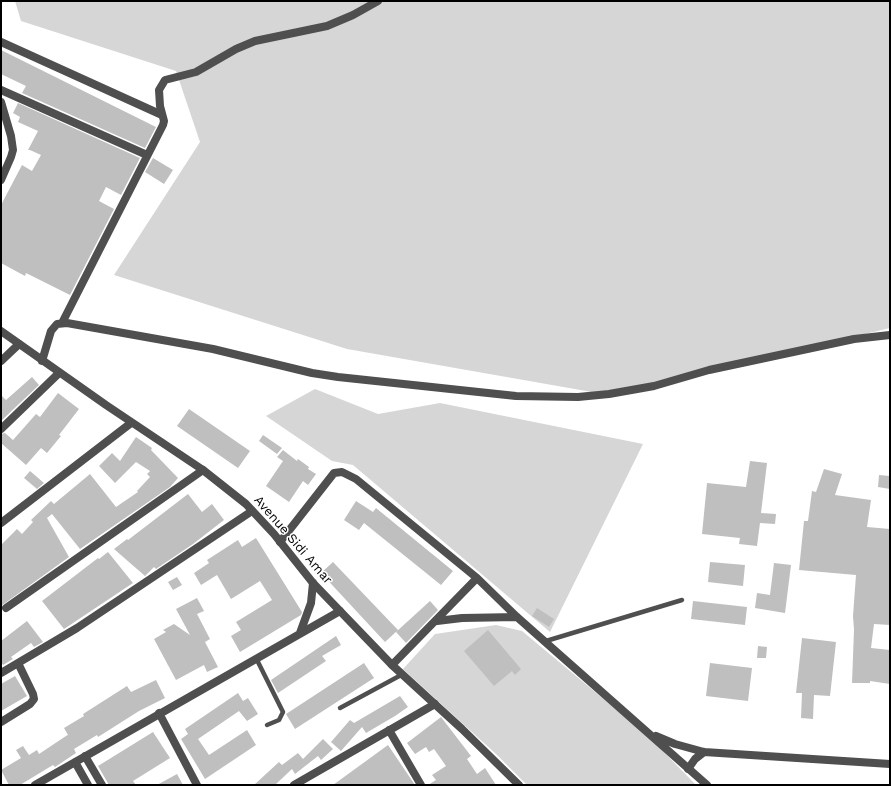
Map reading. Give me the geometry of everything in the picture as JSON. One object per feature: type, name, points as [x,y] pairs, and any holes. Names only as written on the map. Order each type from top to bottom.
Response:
[{"type":"street","points":[[62,323],[163,125],[159,90],[165,80],[196,72],[236,49],[255,41],[327,26],[353,15],[378,1]]},
{"type":"street","points":[[1,42],[162,115]]},
{"type":"street","points":[[1,90],[147,155]]},
{"type":"street","points":[[1,102],[11,136],[13,150],[1,180]]},
{"type":"street","points":[[42,361],[51,331],[57,324],[80,324],[213,349],[338,377],[516,396],[598,395],[654,386],[708,370],[854,339],[890,335]]},
{"type":"street","name":"Avenue Sidi Amar","points":[[1,331],[59,373],[203,470],[252,511],[280,542],[313,583],[392,665],[519,785]]},
{"type":"street","points":[[1,360],[19,344]]},
{"type":"street","points":[[1,428],[59,373]]},
{"type":"street","points":[[1,524],[132,423]]},
{"type":"street","points":[[6,608],[203,470]]},
{"type":"street","points":[[280,542],[334,473],[342,472],[356,479],[477,578],[517,617],[546,641],[707,785]]},
{"type":"street","points":[[1,673],[77,628],[252,511]]},
{"type":"street","points":[[392,665],[437,621],[477,578]]},
{"type":"street","points":[[300,633],[311,603],[313,583]]},
{"type":"street","points":[[35,785],[340,611]]},
{"type":"street","points":[[437,621],[462,618],[517,617]]},
{"type":"street","points":[[1,722],[30,704],[34,699],[18,664]]},
{"type":"street","points":[[294,785],[435,704]]},
{"type":"street","points":[[159,714],[197,785]]},
{"type":"street","points":[[389,730],[421,785]]},
{"type":"street","points":[[647,732],[675,744],[704,752],[890,764]]},
{"type":"street","points":[[688,769],[695,759],[704,752]]},
{"type":"street","points":[[85,756],[102,785]]},
{"type":"street","points":[[75,762],[88,785]]},
{"type":"lane","points":[[546,641],[682,600]]},
{"type":"lane","points":[[256,658],[283,712],[279,720],[267,726]]},
{"type":"lane","points":[[340,708],[403,674]]},
{"type":"shaded area","points":[[15,1],[890,1],[890,328],[609,395],[347,349],[114,275],[200,142],[176,71],[21,21]]},
{"type":"shaded area","points":[[315,389],[378,414],[440,403],[643,444],[550,632],[353,465],[332,461],[266,416]]},
{"type":"shaded area","points":[[496,625],[522,631],[648,736],[696,785],[527,785],[496,754],[403,669],[435,634]]},
{"type":"building","points":[[1,50],[156,127],[145,148],[22,93],[26,86],[1,74]]},
{"type":"building","points":[[18,103],[140,158],[121,195],[106,187],[99,201],[114,209],[70,295],[26,273],[25,276],[1,263],[1,205],[22,165],[32,171],[41,155],[28,150],[38,131],[18,122],[20,117],[13,113]]},
{"type":"building","points":[[153,158],[173,170],[164,184],[145,172]]},
{"type":"building","points":[[32,377],[39,385],[1,421],[1,395],[6,400]]},
{"type":"building","points":[[58,393],[79,409],[59,435],[61,436],[47,453],[41,448],[26,465],[1,443],[1,434],[5,433],[13,440],[36,414],[40,417]]},
{"type":"building","points":[[189,409],[250,451],[238,468],[177,426]]},
{"type":"building","points":[[263,435],[282,448],[277,454],[259,441]]},
{"type":"building","points":[[136,437],[152,448],[151,450],[178,478],[170,487],[80,549],[52,514],[47,518],[69,557],[1,606],[1,545],[17,529],[22,534],[33,522],[31,520],[51,501],[54,504],[90,474],[116,507],[138,492],[137,491],[150,477],[147,474],[150,471],[136,462],[115,483],[99,466],[112,453],[120,461]]},
{"type":"building","points":[[283,450],[297,461],[298,459],[309,467],[308,469],[316,474],[308,485],[303,481],[289,502],[266,486],[283,461],[277,457]]},
{"type":"building","points":[[750,461],[767,463],[761,513],[776,514],[775,524],[760,523],[757,546],[739,544],[740,538],[702,534],[707,483],[746,487]]},
{"type":"building","points":[[824,469],[842,474],[835,495],[871,500],[867,527],[890,529],[890,625],[874,624],[871,648],[890,650],[890,684],[870,681],[870,683],[852,683],[854,630],[853,616],[856,575],[799,570],[804,521],[808,521],[812,491],[816,492]]},
{"type":"building","points":[[30,471],[44,483],[37,489],[24,478]]},
{"type":"building","points":[[879,475],[890,476],[890,489],[878,487]]},
{"type":"building","points":[[188,494],[202,512],[212,504],[224,520],[193,544],[156,569],[154,567],[145,576],[114,549]]},
{"type":"building","points":[[356,501],[373,512],[376,508],[453,571],[441,585],[364,523],[359,530],[344,520]]},
{"type":"building","points":[[256,538],[302,612],[301,615],[240,652],[231,636],[241,630],[236,622],[272,600],[260,581],[231,599],[217,575],[201,585],[194,573],[209,563],[207,560],[238,540],[242,547]]},
{"type":"building","points":[[108,552],[133,583],[64,629],[42,601]]},
{"type":"building","points":[[333,562],[398,630],[385,642],[321,573]]},
{"type":"building","points":[[710,562],[745,565],[743,586],[708,582]]},
{"type":"building","points":[[774,563],[791,565],[785,613],[755,608],[757,593],[770,595]]},
{"type":"building","points":[[177,577],[182,585],[173,590],[168,582]]},
{"type":"building","points":[[197,598],[204,611],[197,614],[210,639],[205,642],[218,667],[207,672],[204,665],[176,680],[154,639],[166,632],[163,630],[174,624],[190,635],[176,609]]},
{"type":"building","points":[[430,601],[438,610],[406,643],[396,632]]},
{"type":"building","points":[[693,601],[747,607],[745,625],[691,619]]},
{"type":"building","points":[[537,608],[554,619],[549,627],[532,616]]},
{"type":"building","points":[[27,621],[43,642],[34,647],[31,643],[11,657],[13,659],[3,665],[1,662],[1,641]]},
{"type":"building","points":[[488,630],[521,669],[515,675],[512,671],[494,686],[464,651]]},
{"type":"building","points":[[336,636],[341,645],[322,656],[326,661],[278,693],[271,680]]},
{"type":"building","points":[[802,638],[836,642],[830,696],[814,695],[813,719],[801,718],[802,693],[796,693]]},
{"type":"building","points":[[758,646],[767,647],[766,658],[757,658]]},
{"type":"building","points":[[364,663],[374,678],[295,729],[286,714]]},
{"type":"building","points":[[710,663],[752,668],[748,701],[706,696]]},
{"type":"building","points":[[15,676],[27,696],[1,711],[1,684]]},
{"type":"building","points":[[156,680],[165,698],[139,711],[98,737],[97,735],[74,749],[76,753],[55,767],[53,765],[20,785],[9,785],[1,770],[21,758],[16,750],[23,746],[29,755],[37,750],[39,754],[68,735],[64,728],[127,686],[131,692]]},
{"type":"building","points":[[238,693],[243,701],[248,698],[258,714],[247,721],[239,711],[198,739],[209,755],[247,730],[256,745],[205,779],[181,739],[188,734],[185,729]]},
{"type":"building","points":[[400,696],[408,707],[395,716],[366,733],[362,727],[341,751],[331,742],[350,720],[354,723]]},
{"type":"building","points":[[441,717],[471,756],[467,759],[477,774],[485,768],[496,785],[428,785],[436,780],[432,775],[446,766],[434,749],[429,752],[426,747],[415,754],[407,743]]},
{"type":"building","points":[[153,732],[170,758],[133,781],[136,785],[109,785],[98,766]]},
{"type":"building","points":[[323,739],[333,749],[321,760],[318,756],[295,774],[292,769],[275,785],[254,785],[279,762],[282,765],[298,753],[303,759]]},
{"type":"building","points":[[388,745],[415,785],[333,785]]},
{"type":"building","points":[[177,774],[183,785],[157,785]]}]
